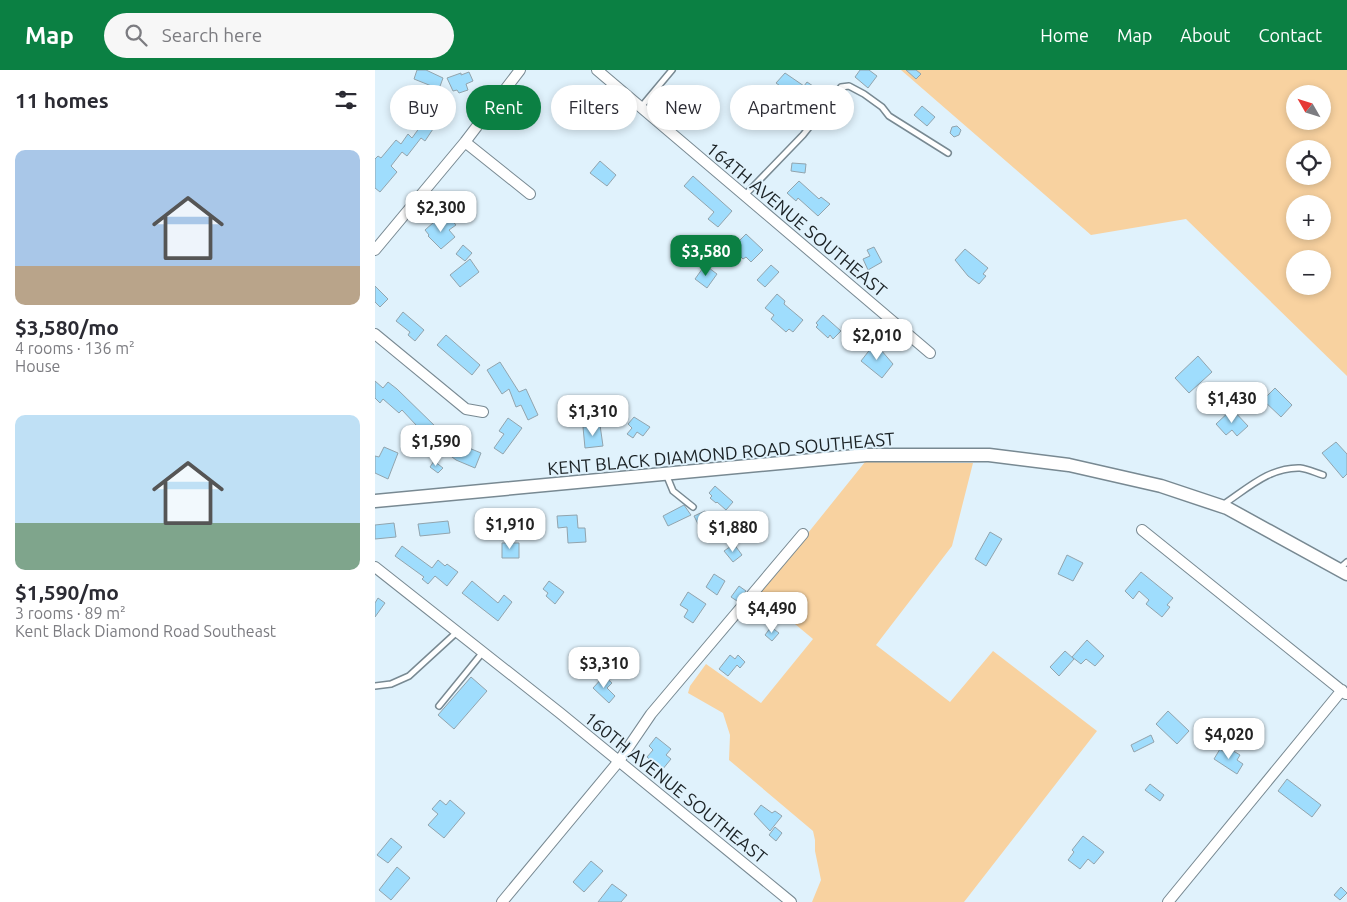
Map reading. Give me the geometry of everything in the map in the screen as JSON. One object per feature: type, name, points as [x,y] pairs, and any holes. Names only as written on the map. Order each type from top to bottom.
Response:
[{"type":"street","points":[[375,250],[465,142],[521,70]]},
{"type":"street","name":"164TH AVENUE SOUTHEAST","points":[[597,70],[930,353]]},
{"type":"street","points":[[465,142],[529,194]]},
{"type":"street","points":[[375,334],[465,409],[483,412]]},
{"type":"street","name":"KENT BLACK DIAMOND ROAD SOUTHEAST","points":[[375,501],[866,455],[989,455],[1069,464],[1161,486],[1222,506],[1344,568]]},
{"type":"street","points":[[1142,530],[1344,692],[1168,902]]},
{"type":"street","points":[[501,902],[619,761],[651,714],[803,534]]},
{"type":"street","name":"160TH AVENUE SOUTHEAST","points":[[375,567],[561,712],[791,902]]},
{"type":"lane","points":[[641,108],[672,70]]},
{"type":"lane","points":[[745,196],[803,135],[841,87],[849,86],[864,94],[882,106],[889,116],[948,153]]},
{"type":"lane","points":[[1222,506],[1266,475],[1281,470],[1302,468],[1323,475]]},
{"type":"lane","points":[[666,474],[673,490],[693,507]]},
{"type":"lane","points":[[375,686],[391,684],[409,676],[457,632]]},
{"type":"lane","points":[[439,706],[483,652]]},
{"type":"shaded area","points":[[901,70],[1347,70],[1347,376],[1186,219],[1091,235]]},
{"type":"shaded area","points":[[865,462],[973,463],[952,546],[876,645],[950,702],[993,651],[1097,731],[964,902],[812,902],[821,880],[813,831],[729,760],[730,735],[723,713],[688,693],[690,686],[706,664],[761,703],[813,639],[759,594]]},
{"type":"building","points":[[417,70],[426,70],[443,78],[440,85],[429,85],[414,79]]},
{"type":"building","points":[[860,70],[869,70],[877,76],[868,88],[855,77]]},
{"type":"building","points":[[906,70],[916,70],[921,74],[916,79]]},
{"type":"building","points":[[469,72],[473,81],[466,84],[466,91],[459,93],[456,90],[456,85],[450,85],[447,78],[461,73],[461,75]]},
{"type":"building","points":[[785,73],[803,85],[779,85],[776,83]]},
{"type":"building","points":[[922,106],[935,117],[927,126],[914,115]]},
{"type":"building","points":[[957,126],[961,130],[959,135],[954,137],[950,133],[952,127]]},
{"type":"building","points":[[418,130],[432,130],[425,141],[421,138],[407,156],[402,152],[391,166],[397,172],[380,192],[375,188],[375,159],[378,156],[381,158],[396,140],[401,144],[408,134],[412,138]]},
{"type":"building","points":[[600,161],[616,175],[607,186],[590,173]]},
{"type":"building","points":[[792,163],[806,164],[805,173],[791,171]]},
{"type":"building","points":[[693,176],[732,211],[718,227],[708,219],[714,212],[684,186]]},
{"type":"building","points":[[799,181],[819,199],[821,197],[830,204],[818,216],[798,198],[796,201],[787,193]]},
{"type":"building","points":[[449,217],[456,225],[449,230],[455,237],[441,249],[428,236],[425,230],[434,222],[437,226]]},
{"type":"building","points":[[746,234],[763,250],[751,262],[746,257],[743,259],[732,248]]},
{"type":"building","points":[[463,245],[472,253],[465,261],[456,254]]},
{"type":"building","points":[[874,247],[882,262],[868,270],[863,259],[870,256],[867,250]]},
{"type":"building","points":[[965,249],[988,268],[983,274],[986,276],[979,284],[968,276],[955,260]]},
{"type":"building","points":[[470,259],[479,272],[460,287],[450,275]]},
{"type":"building","points":[[705,265],[717,274],[707,288],[695,279]]},
{"type":"building","points":[[771,265],[779,272],[765,287],[757,280]]},
{"type":"building","points":[[375,286],[388,299],[380,307],[375,302]]},
{"type":"building","points":[[777,294],[785,301],[784,304],[803,320],[793,332],[789,329],[786,332],[771,319],[774,315],[765,308]]},
{"type":"building","points":[[403,312],[424,330],[415,341],[408,335],[410,332],[396,321]]},
{"type":"building","points":[[823,315],[841,331],[833,339],[830,335],[828,338],[816,327],[818,325],[816,323]]},
{"type":"building","points":[[446,335],[480,365],[472,375],[437,345]]},
{"type":"building","points":[[875,343],[893,364],[882,378],[861,361]]},
{"type":"building","points":[[1198,356],[1212,372],[1189,393],[1175,378]]},
{"type":"building","points":[[500,362],[519,392],[526,389],[538,415],[528,420],[521,405],[516,407],[509,389],[502,394],[487,370]]},
{"type":"building","points":[[375,381],[383,388],[388,382],[438,429],[457,443],[481,453],[475,468],[456,460],[431,441],[402,410],[399,413],[383,399],[380,403],[375,398]]},
{"type":"building","points":[[1275,388],[1292,405],[1281,417],[1263,400]]},
{"type":"building","points":[[1232,409],[1248,426],[1237,436],[1232,430],[1226,435],[1216,424]]},
{"type":"building","points":[[634,417],[650,427],[643,436],[637,432],[633,438],[627,434],[632,428],[628,424]]},
{"type":"building","points":[[508,418],[522,428],[503,454],[494,448],[504,434],[499,431]]},
{"type":"building","points":[[600,425],[603,446],[585,448],[583,427]]},
{"type":"building","points":[[1336,442],[1347,454],[1347,474],[1343,478],[1322,453]]},
{"type":"building","points":[[384,447],[398,453],[388,479],[375,473],[375,456],[379,457]]},
{"type":"building","points":[[434,461],[443,468],[438,473],[430,467]]},
{"type":"building","points":[[715,486],[733,502],[726,510],[710,498],[712,496],[709,493]]},
{"type":"building","points":[[684,505],[691,515],[668,526],[663,516]]},
{"type":"building","points":[[705,511],[710,523],[700,528],[694,516]]},
{"type":"building","points":[[577,515],[578,528],[585,528],[586,542],[568,543],[567,527],[558,528],[557,516]]},
{"type":"building","points":[[448,521],[450,533],[420,536],[418,524]]},
{"type":"building","points":[[394,523],[396,537],[375,539],[375,525]]},
{"type":"building","points":[[990,532],[1002,539],[986,566],[975,559]]},
{"type":"building","points":[[502,543],[519,543],[519,558],[502,558]]},
{"type":"building","points":[[734,544],[742,555],[733,562],[724,551]]},
{"type":"building","points":[[402,546],[432,568],[438,560],[445,566],[447,564],[458,572],[447,586],[435,576],[428,584],[422,579],[424,577],[395,556]]},
{"type":"building","points":[[1067,555],[1083,563],[1073,581],[1058,574]]},
{"type":"building","points":[[1141,572],[1173,598],[1167,605],[1170,607],[1162,617],[1146,604],[1149,600],[1139,591],[1133,599],[1125,591]]},
{"type":"building","points":[[714,574],[725,581],[717,595],[706,587]]},
{"type":"building","points":[[472,581],[498,603],[504,595],[512,602],[498,621],[462,593]]},
{"type":"building","points":[[549,581],[564,592],[555,604],[546,596],[548,593],[543,589]]},
{"type":"building","points":[[739,586],[746,591],[737,601],[731,597]]},
{"type":"building","points":[[688,592],[706,604],[693,623],[684,617],[688,610],[680,605]]},
{"type":"building","points":[[378,598],[385,603],[375,617],[375,603]]},
{"type":"building","points":[[771,627],[779,633],[772,641],[765,635]]},
{"type":"building","points":[[1087,640],[1104,656],[1095,666],[1086,659],[1081,664],[1072,657]]},
{"type":"building","points":[[1065,651],[1074,659],[1059,676],[1050,667]]},
{"type":"building","points":[[730,655],[735,659],[738,655],[745,662],[740,668],[737,665],[728,676],[719,669]]},
{"type":"building","points":[[578,656],[592,666],[584,677],[570,667]]},
{"type":"building","points":[[604,676],[612,683],[607,688],[615,696],[609,703],[593,688]]},
{"type":"building","points":[[471,677],[487,691],[454,729],[438,715]]},
{"type":"building","points":[[1168,711],[1189,731],[1177,744],[1156,724]]},
{"type":"building","points":[[1151,735],[1154,742],[1134,752],[1131,745]]},
{"type":"building","points":[[656,737],[671,749],[666,755],[671,759],[662,770],[647,757],[653,750],[649,746]]},
{"type":"building","points":[[1220,749],[1227,754],[1230,749],[1240,755],[1237,760],[1243,764],[1237,774],[1214,759]]},
{"type":"building","points":[[1287,779],[1321,805],[1312,817],[1278,791]]},
{"type":"building","points":[[1150,784],[1164,795],[1160,801],[1145,790]]},
{"type":"building","points":[[440,800],[446,805],[450,800],[465,813],[444,838],[428,825],[438,814],[432,809]]},
{"type":"building","points":[[761,805],[772,813],[775,811],[782,816],[770,831],[754,814]]},
{"type":"building","points":[[775,827],[782,833],[776,841],[769,835]]},
{"type":"building","points":[[1083,836],[1104,852],[1094,864],[1088,859],[1080,869],[1068,860],[1074,852],[1072,850]]},
{"type":"building","points":[[391,838],[402,847],[388,863],[377,855]]},
{"type":"building","points":[[591,861],[603,871],[584,892],[573,882]]},
{"type":"building","points":[[397,867],[410,878],[391,900],[379,890]]},
{"type":"building","points":[[612,884],[627,895],[621,902],[598,902]]},
{"type":"building","points":[[1341,887],[1347,893],[1340,900],[1334,895]]}]
